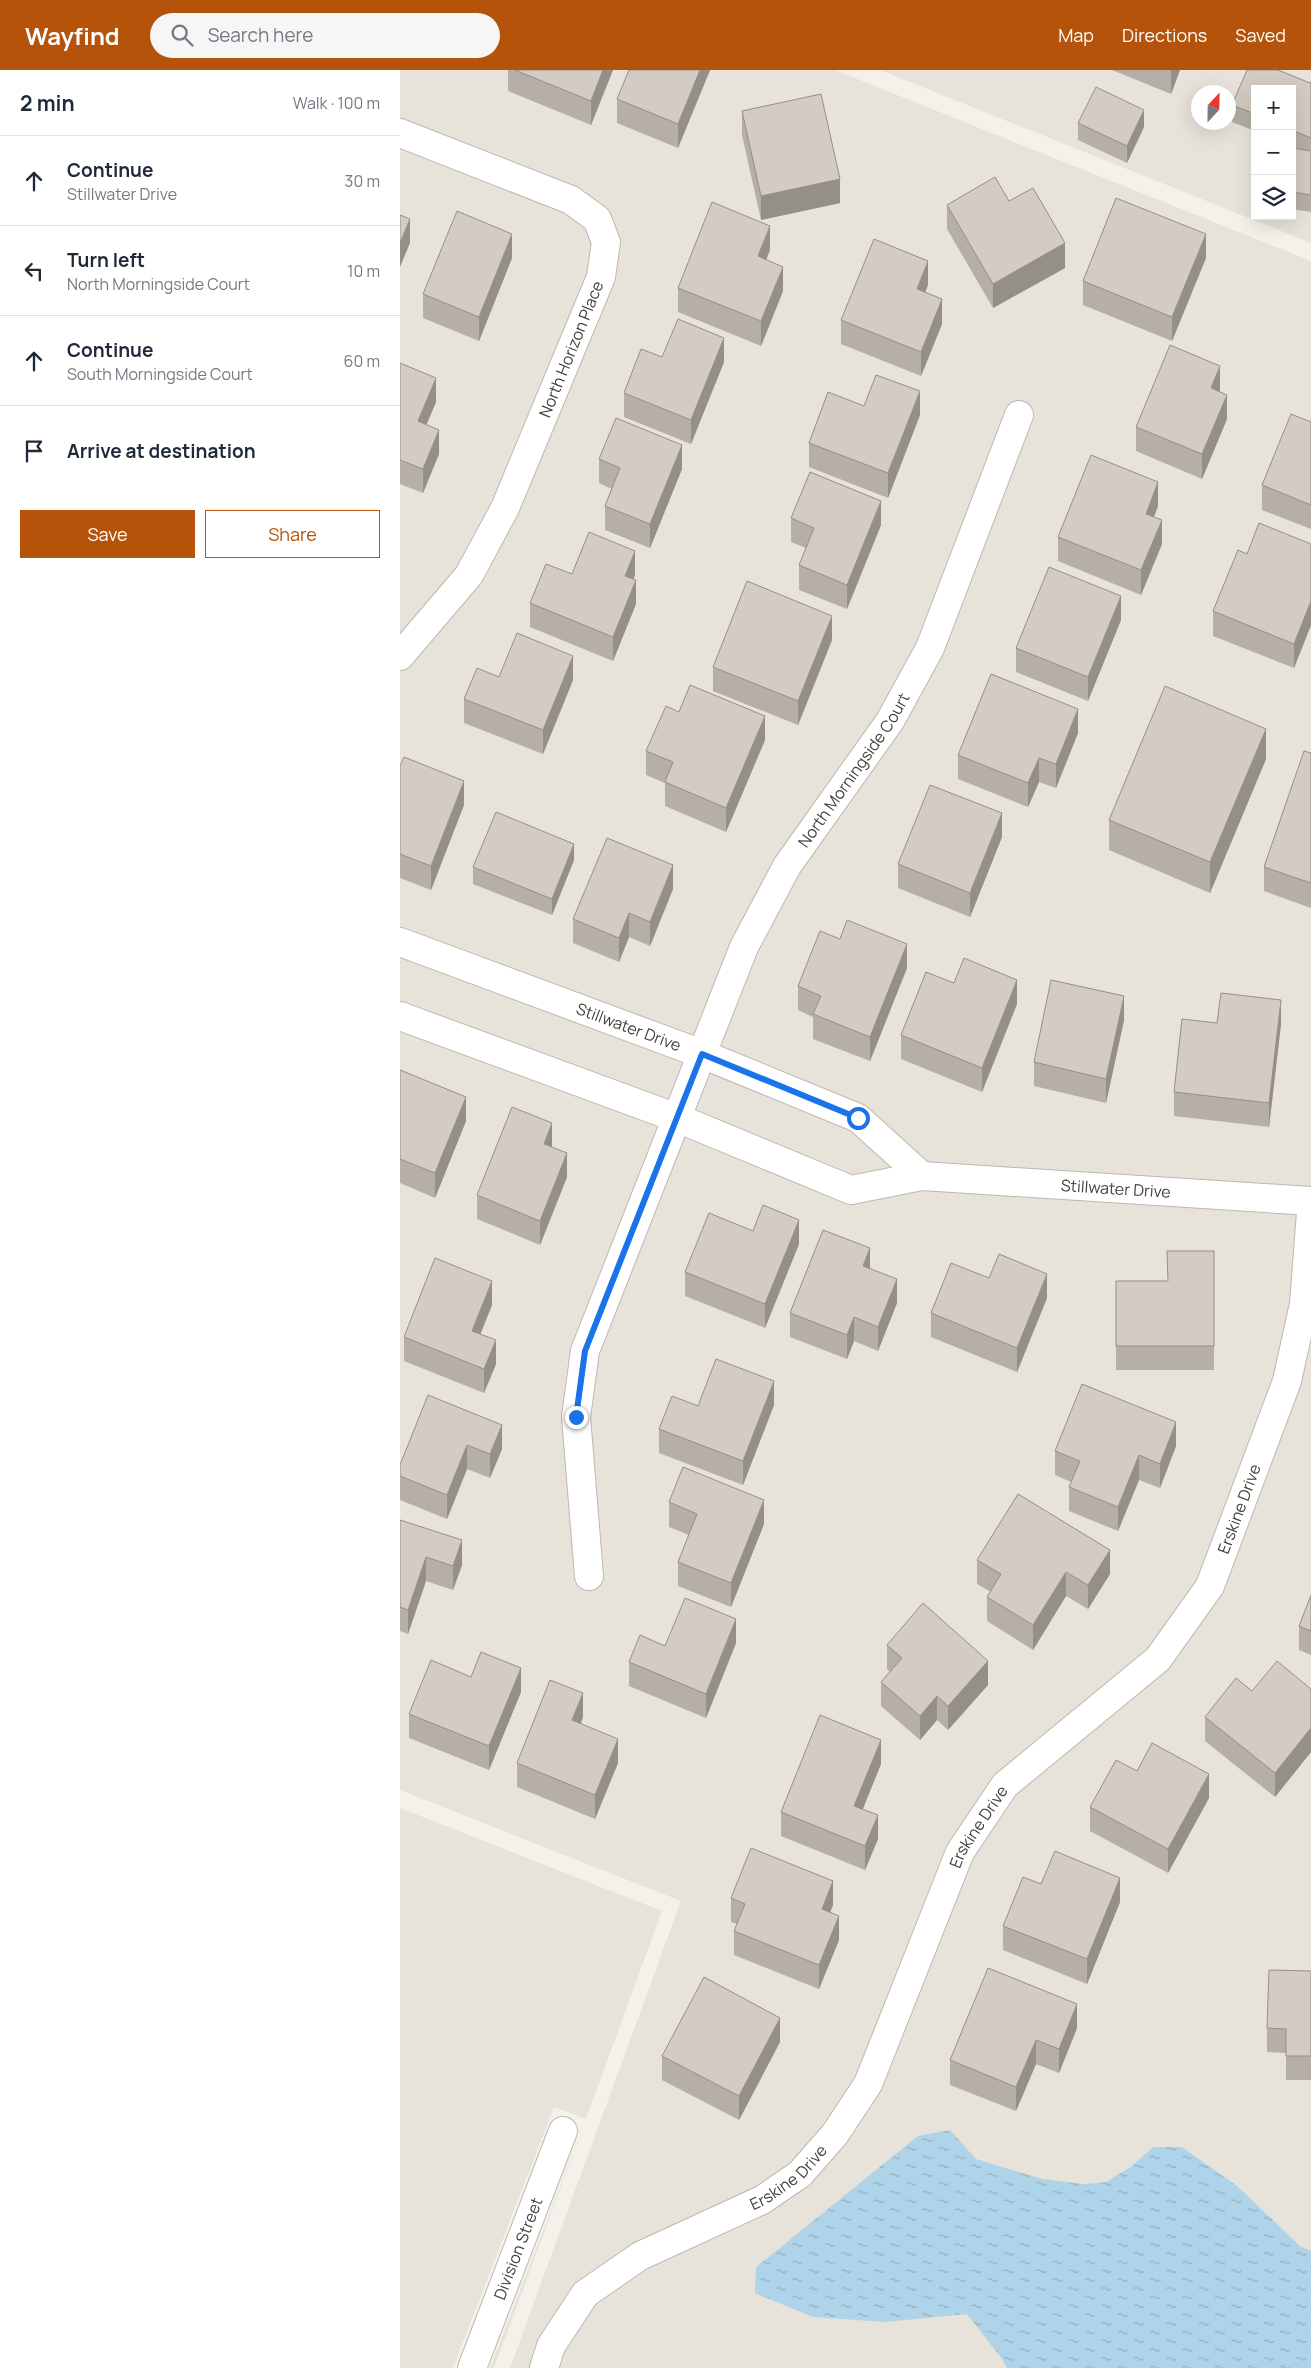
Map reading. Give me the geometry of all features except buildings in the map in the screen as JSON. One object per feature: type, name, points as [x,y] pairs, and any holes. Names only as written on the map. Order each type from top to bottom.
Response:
[{"type":"street","name":"North Horizon Place","points":[[400,132],[571,200],[597,219],[606,242],[601,277],[506,508],[469,575],[400,656]]},
{"type":"street","name":"North Morningside Court","points":[[589,1576],[576,1417],[585,1351],[744,947],[787,866],[890,721],[930,648],[1019,415]]},
{"type":"street","name":"Stillwater Drive","points":[[400,942],[702,1054],[858,1118],[922,1176]]},
{"type":"street","name":"Stillwater Drive","points":[[400,1016],[677,1118],[851,1190],[922,1176],[1311,1201]]},
{"type":"street","name":"Erskine Drive","points":[[544,2368],[551,2346],[585,2294],[640,2256],[762,2200],[800,2174],[835,2134],[868,2084],[960,1852],[1005,1785],[1158,1659],[1210,1586],[1287,1381],[1304,1304],[1311,1212]]},
{"type":"street","name":"Division Street","points":[[472,2368],[563,2131]]},
{"type":"shaded area","points":[[400,70],[835,70],[1311,261],[1311,2368],[510,2368],[681,1901],[400,1790]]},
{"type":"shaded area","points":[[880,70],[1311,70],[1311,243],[1254,220],[1296,220],[1296,85],[1251,85],[1251,219]]},
{"type":"shaded area","points":[[400,1808],[662,1911],[586,2119],[554,2107],[453,2368],[400,2368]]},
{"type":"shaded area","points":[[582,2130],[494,2368],[490,2368]]},
{"type":"water","points":[[950,2130],[976,2159],[1042,2179],[1084,2184],[1106,2182],[1132,2166],[1153,2147],[1182,2147],[1237,2186],[1301,2247],[1311,2251],[1311,2368],[1007,2368],[967,2314],[885,2322],[813,2317],[755,2293],[756,2267],[918,2136]]},
{"type":"route","points":[[576,1417],[585,1351],[702,1054],[858,1118]]}]
